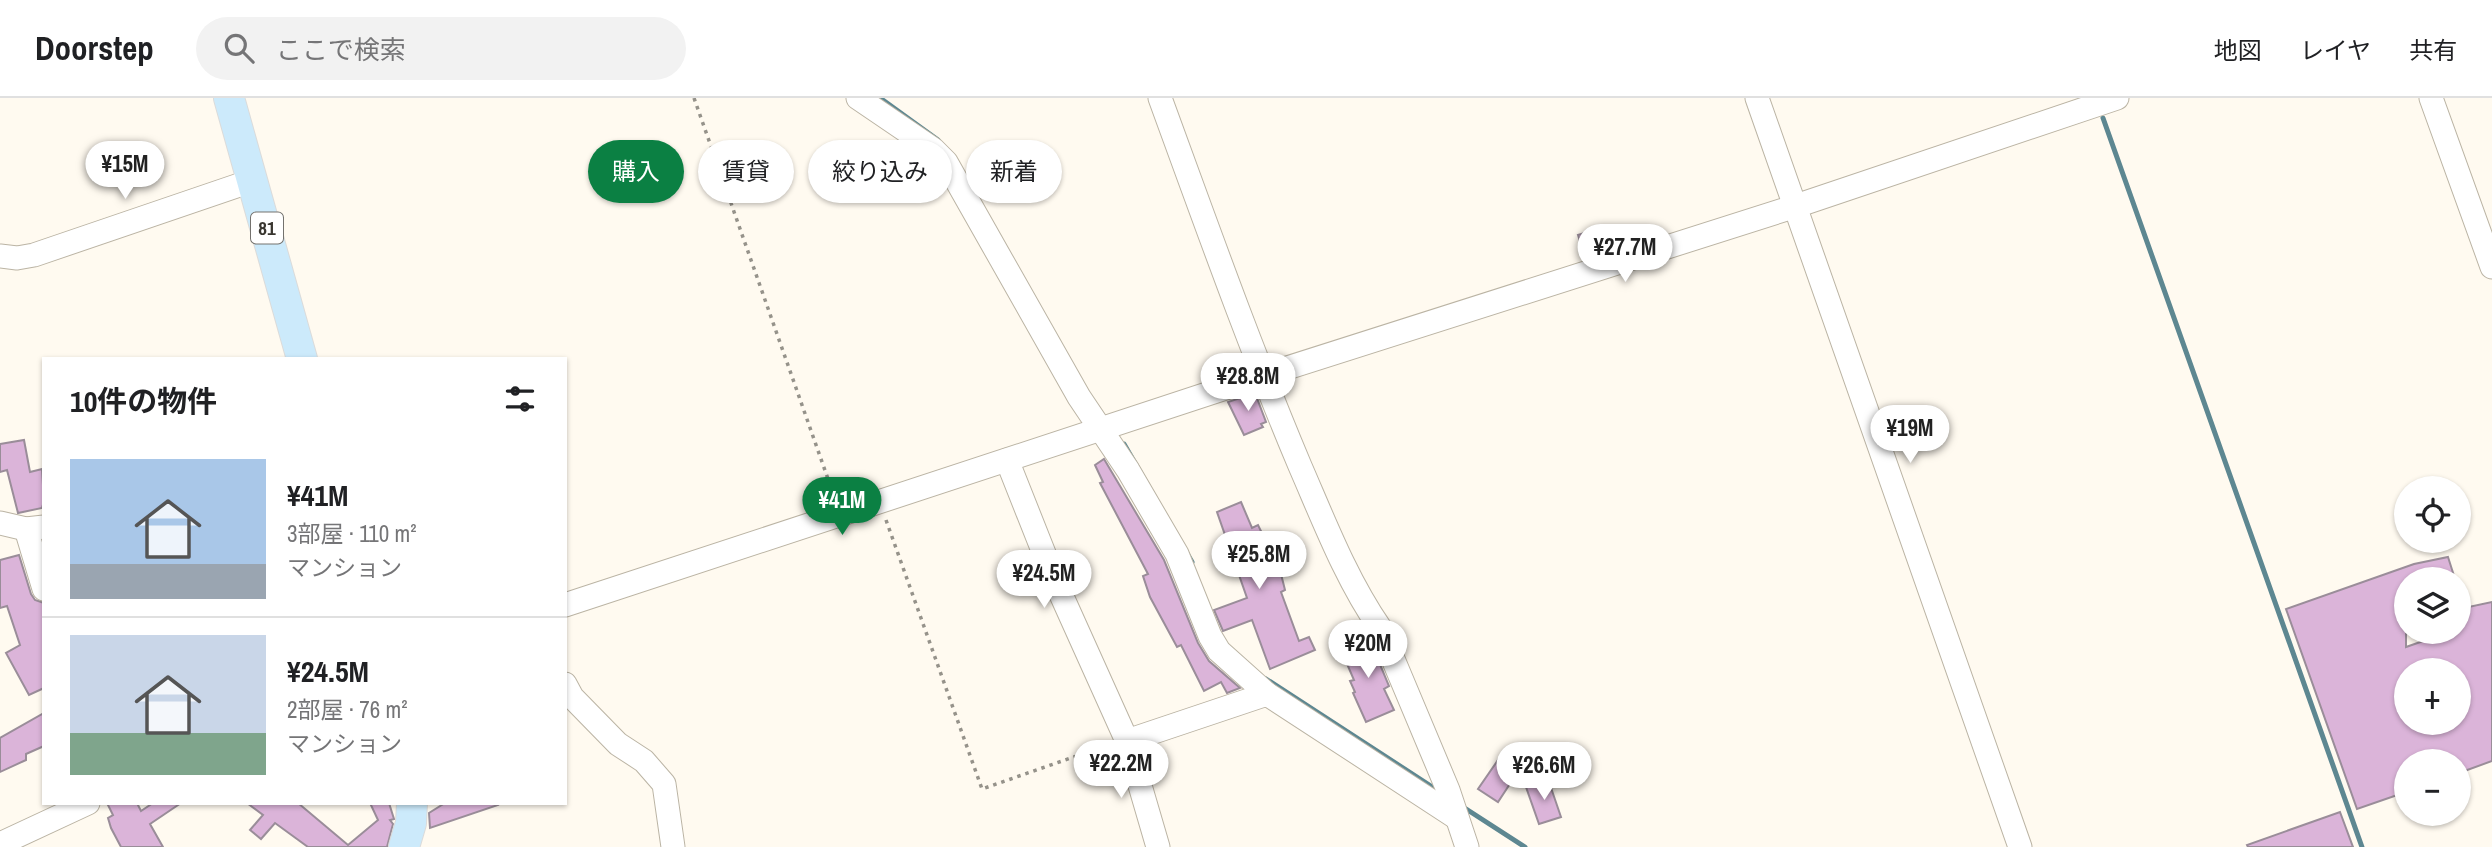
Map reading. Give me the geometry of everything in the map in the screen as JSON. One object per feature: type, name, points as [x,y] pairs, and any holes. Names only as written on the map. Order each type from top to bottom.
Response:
[{"type":"main road","name":"81","points":[[229,98],[301,357]]},
{"type":"main road","points":[[404,847],[411,823],[412,805]]},
{"type":"street","points":[[858,98],[933,149],[946,162],[1108,427],[1128,470],[1177,554],[1210,636],[1219,651],[1267,694],[1453,806]]},
{"type":"street","points":[[1160,98],[1262,376],[1329,534],[1365,607],[1380,628],[1453,806],[1467,847]]},
{"type":"street","points":[[1757,98],[2020,847]]},
{"type":"street","points":[[567,604],[1262,376],[1796,206],[2117,98]]},
{"type":"street","points":[[2431,98],[2492,267]]},
{"type":"street","points":[[0,256],[17,258],[34,255],[254,180]]},
{"type":"street","points":[[1007,460],[1055,581],[1127,741],[1158,847]]},
{"type":"street","points":[[0,523],[35,528],[42,575]]},
{"type":"street","points":[[567,688],[572,697],[618,744],[645,761],[664,784],[673,847]]},
{"type":"street","points":[[1127,741],[1267,694]]},
{"type":"street","points":[[1,844],[84,805]]},
{"type":"path","points":[[694,98],[840,514]]},
{"type":"path","points":[[879,502],[982,789],[1116,742],[1127,741]]},
{"type":"building","points":[[1608,226],[1615,249],[1599,254],[1596,243],[1582,248],[1578,235]]},
{"type":"building","points":[[1255,393],[1266,422],[1261,424],[1263,427],[1244,435],[1228,402]]},
{"type":"building","points":[[24,440],[30,472],[42,469],[42,508],[18,513],[7,470],[0,472],[0,444]]},
{"type":"building","points":[[1104,459],[1164,560],[1198,643],[1209,661],[1240,688],[1227,693],[1221,682],[1204,691],[1181,645],[1177,647],[1150,597],[1143,576],[1148,574],[1100,483],[1103,482],[1095,465]]},
{"type":"building","points":[[1241,502],[1252,528],[1258,525],[1280,570],[1285,590],[1281,592],[1299,641],[1309,637],[1315,650],[1270,669],[1252,620],[1223,631],[1214,610],[1247,598],[1217,512]]},
{"type":"building","points":[[19,555],[31,594],[35,600],[42,602],[42,689],[29,695],[6,653],[20,645],[7,606],[0,608],[0,560]]},
{"type":"building","points":[[2448,557],[2451,567],[2405,567]]},
{"type":"building","points":[[2394,571],[2394,644],[2406,644],[2406,647],[2415,644],[2471,644],[2471,606],[2492,602],[2492,761],[2471,769],[2471,749],[2394,749],[2394,796],[2357,809],[2286,609]]},
{"type":"building","points":[[1369,638],[1389,686],[1384,689],[1394,710],[1366,722],[1353,693],[1355,692],[1350,681],[1354,680],[1341,650]]},
{"type":"building","points":[[42,714],[42,747],[26,754],[26,760],[0,772],[0,738]]},
{"type":"building","points":[[1498,760],[1517,773],[1498,802],[1478,789]]},
{"type":"building","points":[[1548,779],[1561,817],[1539,824],[1526,787]]},
{"type":"building","points":[[108,805],[138,805],[141,811],[150,805],[178,805],[150,824],[163,847],[121,847],[108,818],[113,815]]},
{"type":"building","points":[[250,805],[300,805],[348,845],[378,820],[371,805],[390,805],[394,819],[390,820],[393,824],[387,847],[308,847],[275,823],[261,839],[250,830],[263,815]]},
{"type":"building","points":[[442,805],[498,805],[430,828],[429,813]]},
{"type":"building","points":[[2340,812],[2353,847],[2247,845]]},
{"type":"waterway","points":[[880,98],[938,140]]},
{"type":"waterway","points":[[2103,118],[2362,847]]},
{"type":"waterway","points":[[1124,444],[1192,562]]},
{"type":"waterway","points":[[1266,679],[1440,792]]},
{"type":"waterway","points":[[1463,807],[1525,847]]}]
